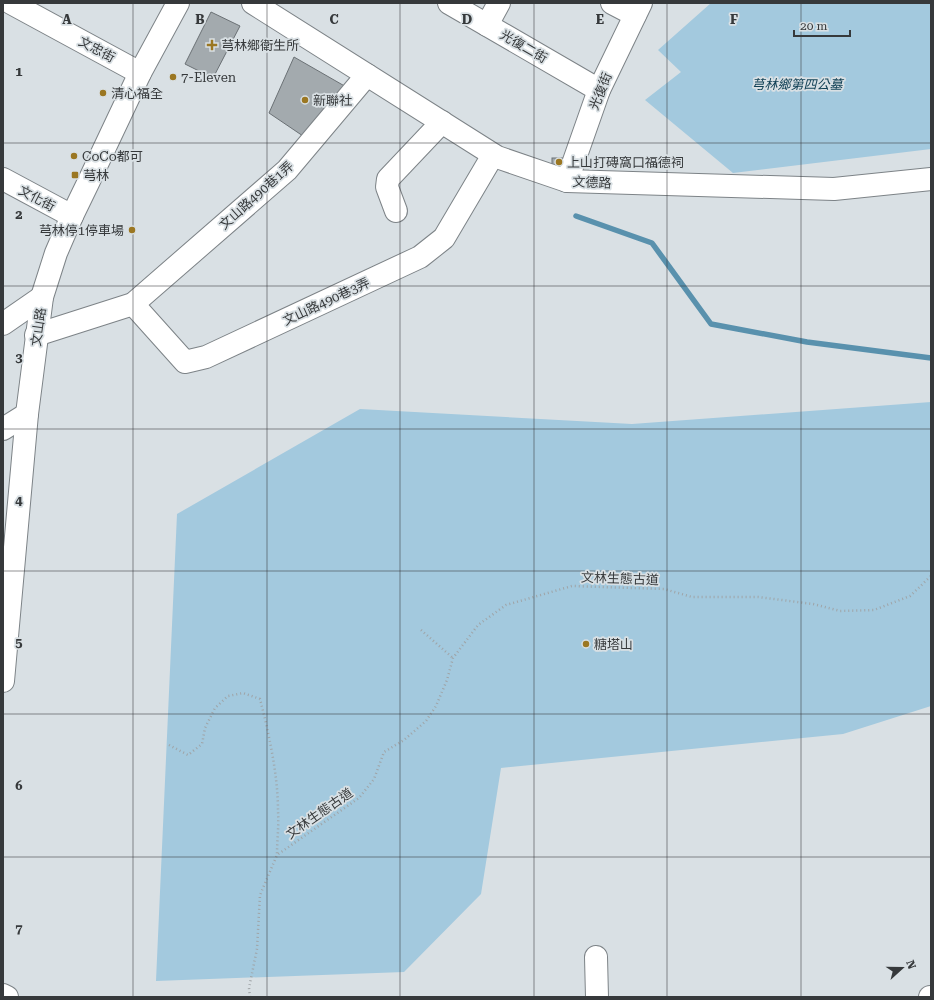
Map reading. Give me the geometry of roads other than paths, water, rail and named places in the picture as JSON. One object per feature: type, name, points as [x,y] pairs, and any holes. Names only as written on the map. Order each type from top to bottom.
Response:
[{"type":"main road","name":"文忠街","points":[[11,3],[140,73]]},
{"type":"main road","name":"文山路","points":[[3,681],[27,414],[42,297],[56,253],[72,216],[140,73],[178,3]]},
{"type":"main road","name":"文德路","points":[[253,3],[497,158],[567,181],[834,189],[931,179]]},
{"type":"main road","name":"光復二街","points":[[449,3],[599,90]]},
{"type":"main road","points":[[487,24],[499,3]]},
{"type":"main road","points":[[612,3],[638,9]]},
{"type":"main road","name":"光復街","points":[[567,181],[599,90],[638,9]]},
{"type":"main road","name":"文山路490巷1弄","points":[[133,304],[287,170],[367,75]]},
{"type":"main road","points":[[396,211],[387,187],[388,179],[442,122]]},
{"type":"main road","name":"文山路490巷3弄","points":[[133,304],[185,362],[206,357],[420,257],[444,238],[493,155]]},
{"type":"main road","name":"文化街","points":[[3,179],[72,216]]},
{"type":"main road","points":[[6,317],[42,297]]},
{"type":"main road","points":[[36,335],[133,304]]},
{"type":"main road","points":[[3,429],[27,414]]},
{"type":"main road","points":[[596,957],[597,997]]},
{"type":"main road","points":[[3,995],[7,997]]},
{"type":"waterway","points":[[576,216],[652,243],[711,324],[807,342],[931,358]]},
{"type":"place","name":"芎林鄉衛生所","points":[[212,45]]},
{"type":"place","name":"7-Eleven","points":[[173,77]]},
{"type":"place","name":"清心福全","points":[[103,93]]},
{"type":"place","name":"新聯社","points":[[305,100]]},
{"type":"place","name":"CoCo都可","points":[[74,156]]},
{"type":"place","name":"上山打磚窩口福德祠","points":[[559,162]]},
{"type":"place","name":"芎林","points":[[75,175]]},
{"type":"place","name":"芎林停1停車場","points":[[132,230]]},
{"type":"place","name":"糖塔山","points":[[586,644]]},
{"type":"park label","name":"芎林鄉第四公墓","points":[[797,84]]}]
